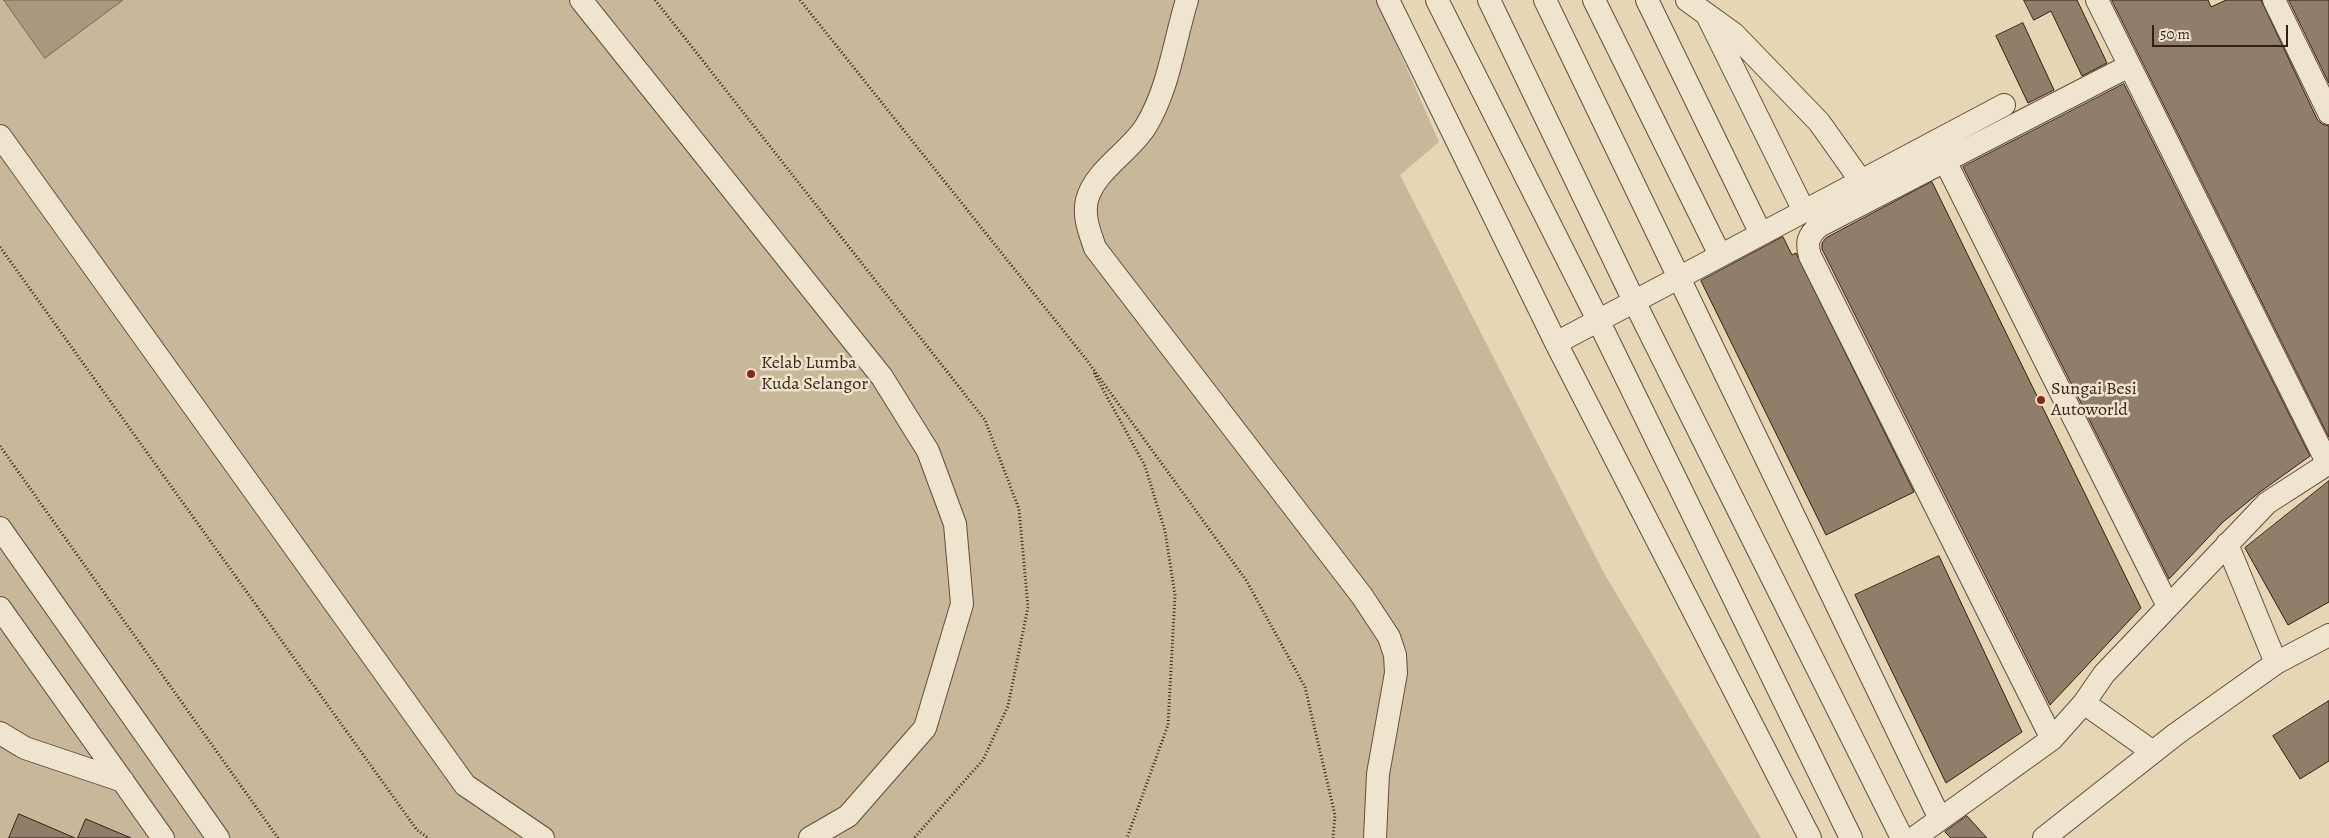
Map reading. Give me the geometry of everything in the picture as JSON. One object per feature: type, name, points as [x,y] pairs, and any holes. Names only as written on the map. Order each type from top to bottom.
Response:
[{"type":"lane","points":[[581,0],[882,377],[928,451],[955,524],[962,604],[925,728],[848,816],[810,838]]},
{"type":"lane","points":[[1188,0],[1164,87],[1147,126],[1134,143],[1098,179],[1087,200],[1088,230],[1095,248],[1362,596],[1389,637],[1395,655],[1396,673],[1378,774],[1375,838]]},
{"type":"lane","points":[[1388,0],[1556,343],[1810,838]]},
{"type":"lane","points":[[1437,0],[1598,320],[1851,838]]},
{"type":"lane","points":[[1489,0],[1634,301],[1902,838]]},
{"type":"lane","points":[[1545,0],[1940,819]]},
{"type":"lane","points":[[1594,0],[1720,256]]},
{"type":"lane","points":[[1647,0],[1761,234]]},
{"type":"lane","points":[[1914,838],[2052,739],[2084,703],[2104,674],[2267,503],[2328,464],[2097,0]]},
{"type":"lane","points":[[2274,0],[2329,113]]},
{"type":"lane","points":[[1696,6],[1804,211]]},
{"type":"lane","points":[[1696,6],[1734,34],[1820,122],[1861,181]]},
{"type":"lane","points":[[2052,739],[1810,256],[1806,244],[1810,233],[1819,226],[2129,66]]},
{"type":"lane","points":[[1556,343],[2004,105]]},
{"type":"lane","points":[[0,136],[465,785],[544,838]]},
{"type":"lane","points":[[1945,161],[2168,606]]},
{"type":"lane","points":[[0,528],[218,838]]},
{"type":"lane","points":[[2226,544],[2276,663]]},
{"type":"lane","points":[[0,608],[164,838]]},
{"type":"lane","points":[[2044,838],[2153,752],[2276,663],[2329,635]]},
{"type":"lane","points":[[2084,703],[2153,752]]},
{"type":"lane","points":[[0,733],[25,748],[123,781]]},
{"type":"path","points":[[800,0],[1086,359],[1246,580],[1305,687],[1335,815],[1334,838]]},
{"type":"path","points":[[0,247],[416,830],[428,838]]},
{"type":"path","points":[[1086,359],[1145,466],[1165,531],[1175,595],[1168,725],[1127,838]]},
{"type":"path","points":[[0,446],[278,838]]},
{"type":"shaded area","name":"Kelab Lumba Kuda Selangor","points":[[0,0],[1377,0],[1439,142],[1400,175],[1604,573],[1761,838],[0,838]]},
{"type":"shaded area","points":[[4,0],[123,0],[45,58]]},
{"type":"building","points":[[2024,0],[2077,0],[2107,63],[2082,76],[2051,11],[2034,20]]},
{"type":"building","points":[[2112,0],[2208,0],[2211,7],[2226,0],[2261,0],[2317,119],[2322,124],[2329,126],[2329,437]]},
{"type":"building","points":[[2289,0],[2329,0],[2329,83]]},
{"type":"building","points":[[2023,23],[2054,90],[2028,103],[1996,36]]},
{"type":"building","points":[[2124,84],[2310,456],[2260,492],[2223,522],[2169,579],[1963,167]]},
{"type":"building","points":[[1932,182],[2141,608],[2050,705],[1822,249],[1822,243],[1826,238]]},
{"type":"building","points":[[1783,237],[1792,255],[1796,253],[1914,492],[1826,535],[1701,281]]},
{"type":"building","points":[[2329,481],[2329,602],[2288,625],[2245,548]]},
{"type":"building","points":[[1939,556],[2022,732],[1946,783],[1855,595]]},
{"type":"building","points":[[2329,701],[2329,761],[2300,779],[2273,736]]},
{"type":"building","points":[[19,814],[75,838],[9,838]]},
{"type":"building","points":[[1967,816],[1987,838],[1951,838],[1945,832]]},
{"type":"building","points":[[86,819],[131,838],[78,838]]},
{"type":"place","name":"Kelab Lumba Kuda Selangor","points":[[751,374]]},
{"type":"place","name":"Sungai Besi Autoworld","points":[[2041,400]]}]
